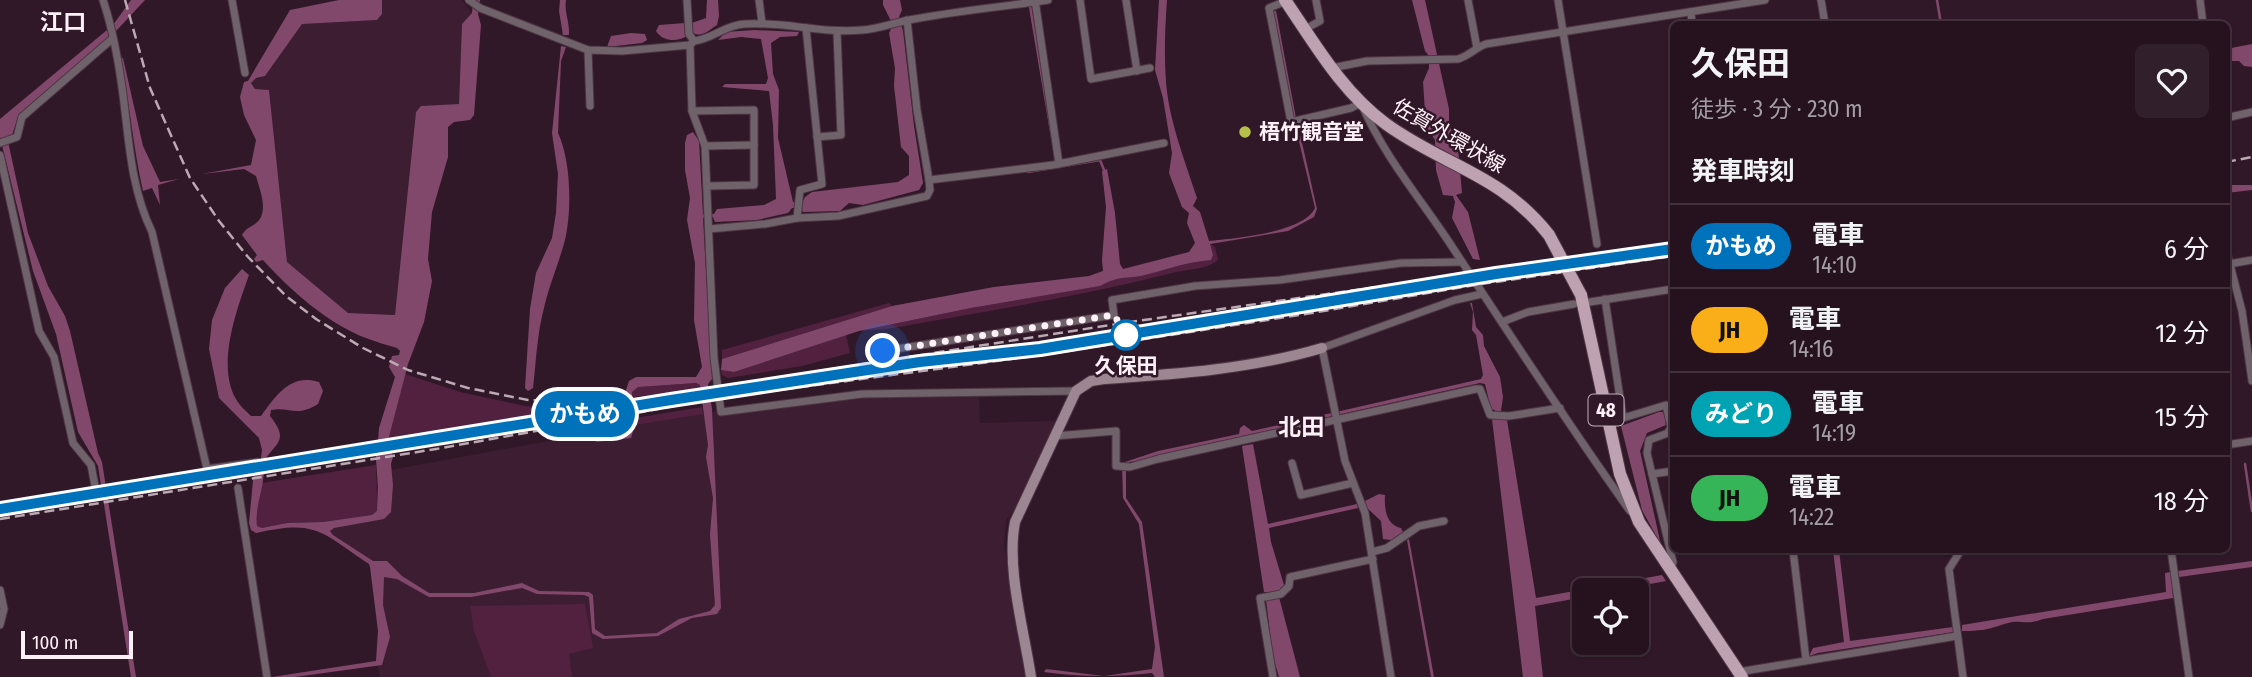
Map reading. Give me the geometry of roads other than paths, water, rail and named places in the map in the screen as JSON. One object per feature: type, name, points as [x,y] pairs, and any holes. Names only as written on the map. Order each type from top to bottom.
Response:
[{"type":"main road","name":"佐賀外環状線","points":[[1285,1],[1332,68],[1361,103],[1388,125],[1493,183],[1519,202],[1549,235],[1582,300]]},
{"type":"main road","name":"48","points":[[1582,300],[1620,474],[1639,523],[1740,674]]},
{"type":"main road","points":[[1031,677],[1011,541],[1015,522],[1076,391],[1091,381],[1197,372],[1287,358],[1322,348]]},
{"type":"street","points":[[103,0],[113,39],[140,209],[152,232],[208,469],[258,461]]},
{"type":"street","points":[[232,0],[245,73]]},
{"type":"street","points":[[687,0],[692,43],[692,111],[705,146],[714,358],[721,412],[862,394],[1076,391]]},
{"type":"street","points":[[759,0],[762,23]]},
{"type":"street","points":[[473,4],[588,50],[622,51],[692,43],[704,40],[729,25],[762,23],[837,32],[865,30],[905,21],[1048,0]]},
{"type":"street","points":[[1080,0],[1091,79],[1150,68]]},
{"type":"street","points":[[1126,0],[1137,71]]},
{"type":"street","points":[[1305,29],[1320,21],[1316,0]]},
{"type":"street","points":[[1468,0],[1477,48]]},
{"type":"street","points":[[1558,0],[1597,244]]},
{"type":"street","points":[[1332,68],[1367,61],[1441,60],[1468,56],[1486,44],[1765,0]]},
{"type":"street","points":[[1821,0],[1824,21]]},
{"type":"street","points":[[2200,0],[2203,21]]},
{"type":"street","points":[[1285,1],[1269,8],[1295,121],[1351,108],[1361,103],[1372,130],[1639,523]]},
{"type":"street","points":[[1032,2],[1056,164]]},
{"type":"street","points":[[1692,21],[1694,11]]},
{"type":"street","points":[[709,229],[765,224],[797,214],[838,216],[927,196],[929,182],[905,21]]},
{"type":"street","points":[[797,214],[800,190],[821,184],[806,29]]},
{"type":"street","points":[[817,137],[841,135],[837,32]]},
{"type":"street","points":[[0,143],[17,137],[22,117],[113,39]]},
{"type":"street","points":[[588,50],[590,106]]},
{"type":"street","points":[[692,111],[754,110],[754,185],[707,186]]},
{"type":"street","points":[[2230,117],[2252,112]]},
{"type":"street","points":[[929,182],[1056,164],[1164,144]]},
{"type":"street","points":[[705,146],[754,145]]},
{"type":"street","points":[[0,155],[39,331],[54,357],[72,443],[91,464],[95,486]]},
{"type":"street","points":[[2230,264],[2252,260]]},
{"type":"street","points":[[881,343],[883,351],[1114,315],[1112,300],[1195,286],[1293,278],[1401,263],[1462,262]]},
{"type":"street","points":[[2230,268],[2242,315],[2252,381]]},
{"type":"street","points":[[1502,322],[1528,312],[1582,300],[1670,289]]},
{"type":"street","points":[[1391,677],[1362,506],[1345,461],[1322,348],[1455,300],[1482,294]]},
{"type":"street","points":[[1605,299],[1623,418],[1666,405],[1670,422]]},
{"type":"street","points":[[1055,436],[1116,431],[1116,466],[1130,467],[1476,389],[1480,389],[1487,413],[1497,416],[1560,408]]},
{"type":"street","points":[[1670,429],[1668,433],[1649,440],[1647,453],[1670,549]]},
{"type":"street","points":[[2230,444],[2252,441]]},
{"type":"street","points":[[1292,463],[1301,495],[1353,483]]},
{"type":"street","points":[[1652,474],[1670,471]]},
{"type":"street","points":[[239,488],[267,676]]},
{"type":"street","points":[[1273,677],[1260,598],[1281,594],[1289,586],[1290,577],[1372,555],[1419,526],[1444,521]]},
{"type":"street","points":[[1670,570],[1673,562],[1671,553]]},
{"type":"street","points":[[1793,553],[1811,659]]},
{"type":"street","points":[[1959,553],[1949,569],[1963,677]]},
{"type":"street","points":[[2171,553],[2189,677]]},
{"type":"street","points":[[0,590],[4,609],[0,625]]},
{"type":"street","points":[[1740,674],[1957,631]]},
{"type":"waterway","points":[[1937,0],[1940,21]]},
{"type":"waterway","points":[[1030,6],[1052,137]]},
{"type":"waterway","points":[[1275,12],[1296,125]]},
{"type":"waterway","points":[[1028,172],[1100,160],[1104,170]]},
{"type":"waterway","points":[[2245,464],[2252,511]]},
{"type":"railway","points":[[125,0],[150,88],[190,178],[248,257],[286,296],[316,319],[363,348],[408,370],[468,388],[528,400],[618,403],[1123,323],[1468,274],[1529,268]]},
{"type":"railway","points":[[2230,161],[2252,157]]},
{"type":"railway","points":[[0,519],[436,449],[719,398],[1042,355],[1670,256]]},
{"type":"railway","points":[[411,443],[459,435]]},
{"type":"train","name":"かもめ","points":[[0,509],[671,400],[920,362],[1040,349],[1496,274],[1670,249]]},
{"type":"place","name":"梧竹観音堂","points":[[1245,132]]},
{"type":"place","name":"久保田","points":[[1126,335]]},
{"type":"district","name":"江口","points":[[63,22]]},
{"type":"district","name":"北田","points":[[1301,427]]}]
